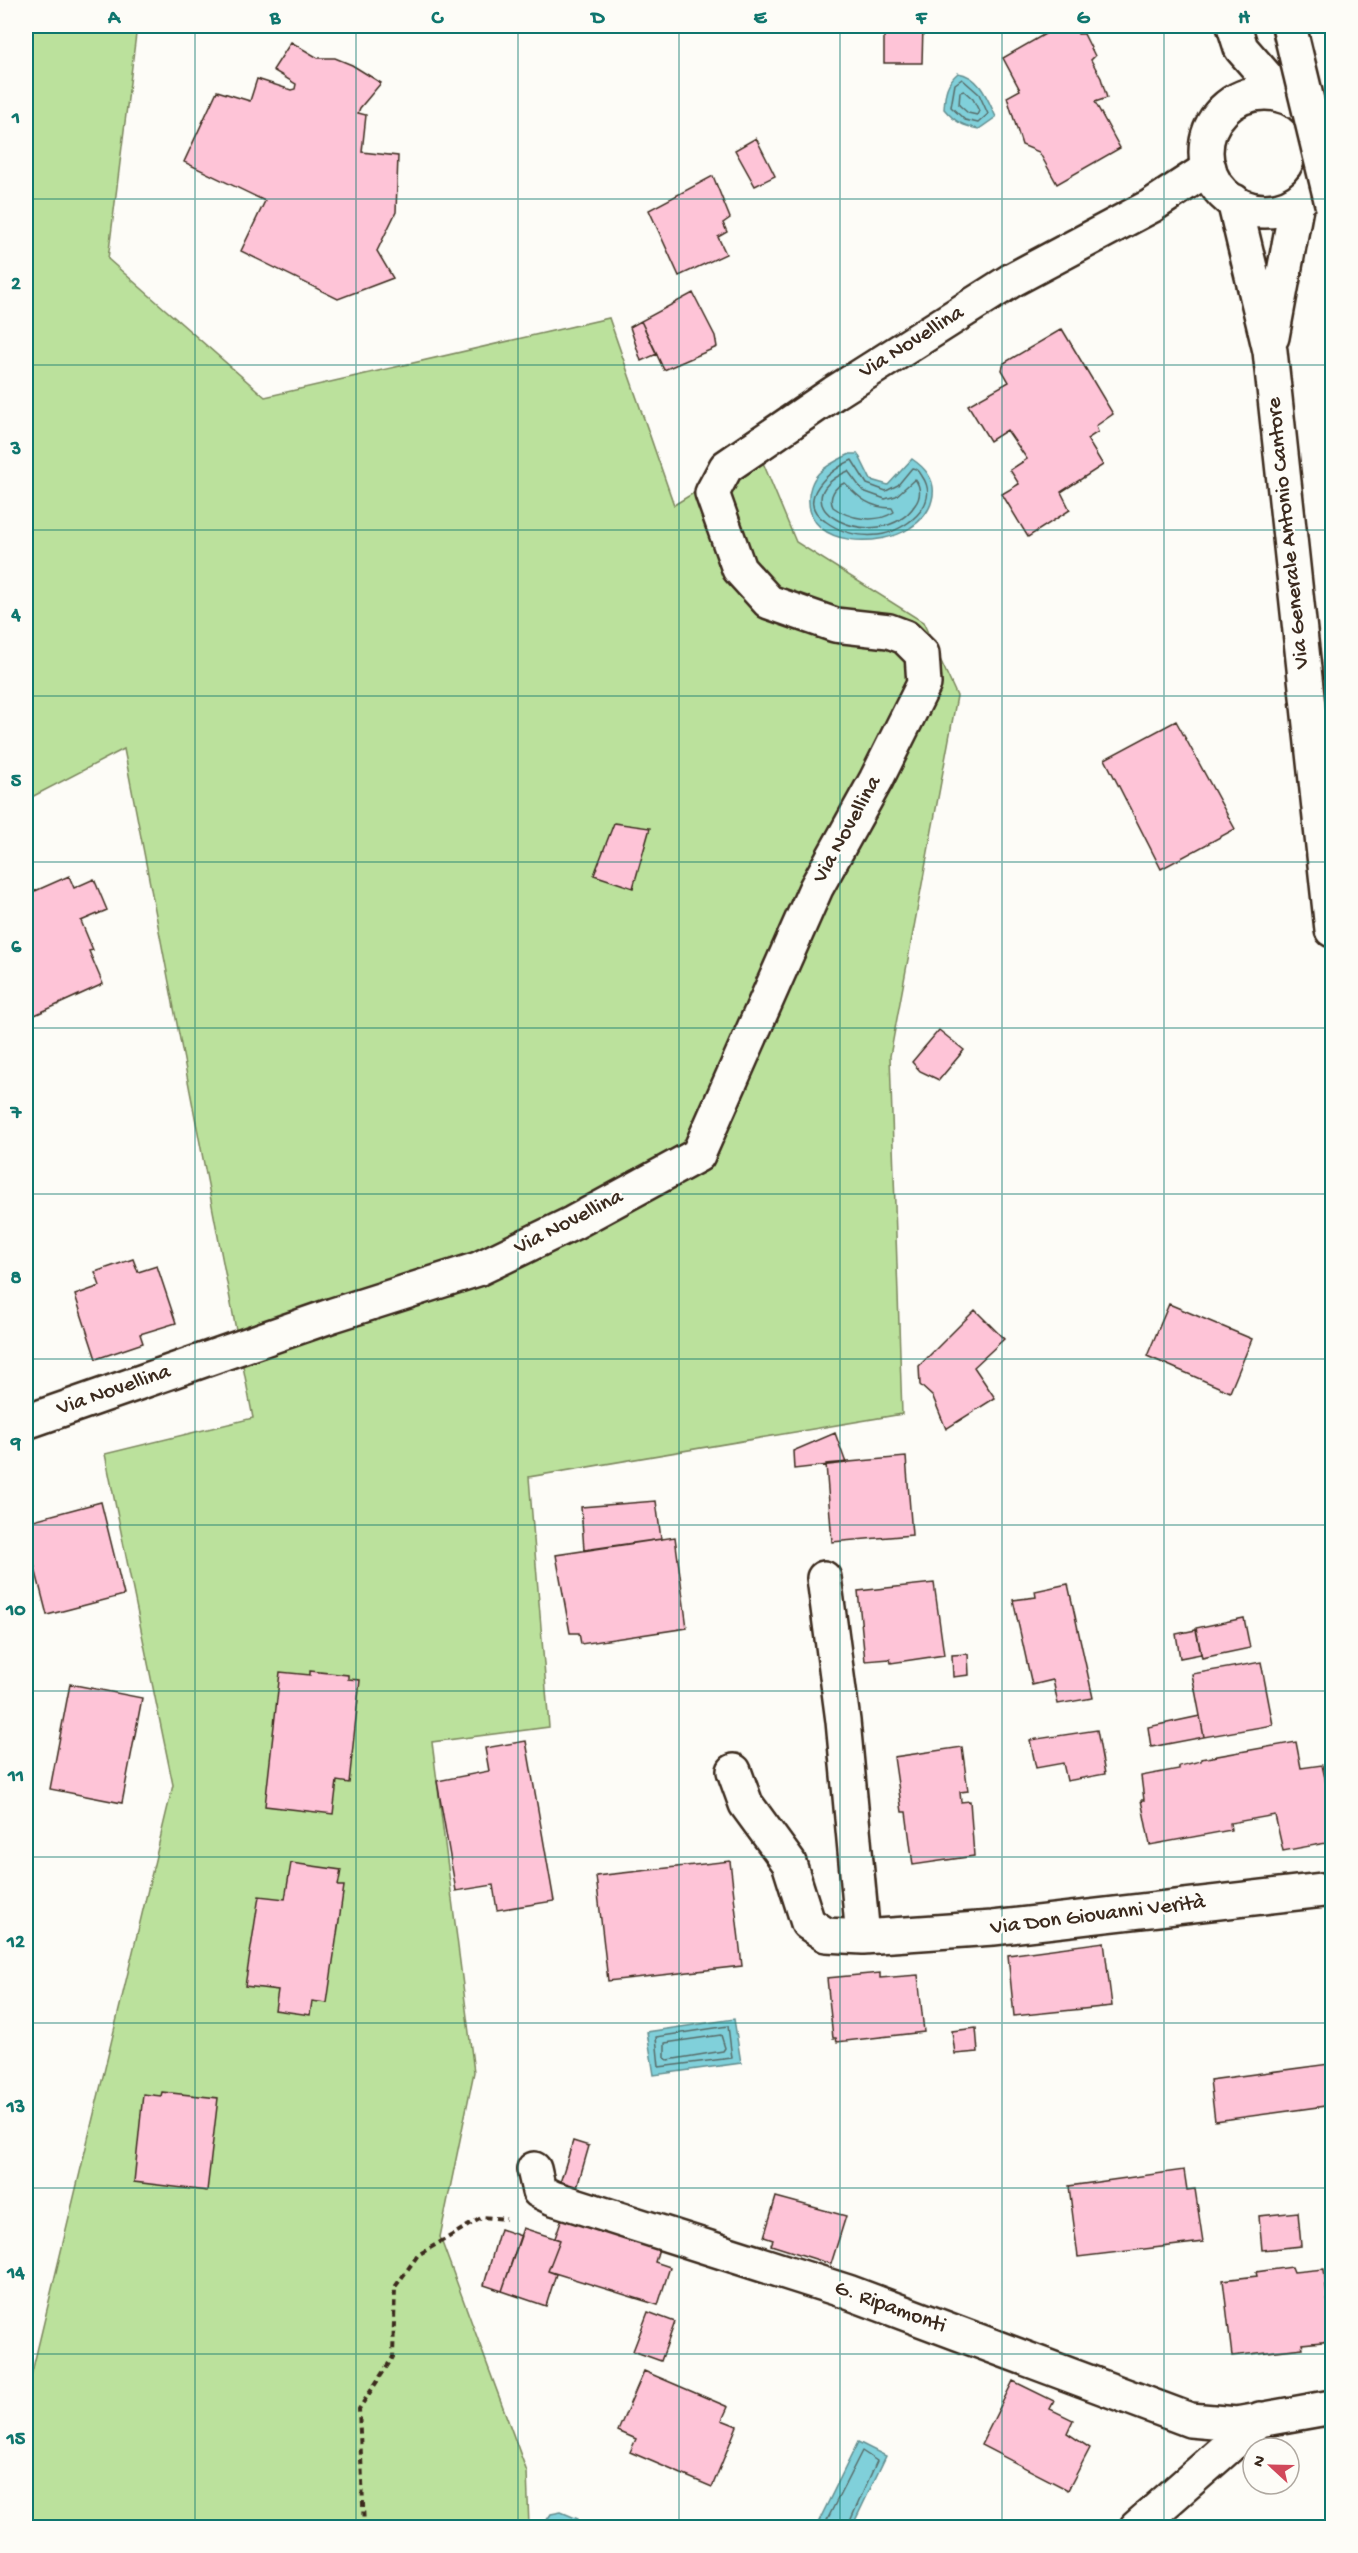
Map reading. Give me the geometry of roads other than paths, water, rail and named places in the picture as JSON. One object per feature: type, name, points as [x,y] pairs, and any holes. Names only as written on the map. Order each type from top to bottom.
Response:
[{"type":"main road","points":[[1289,26],[1319,196]]},
{"type":"main road","points":[[1238,37],[1228,106],[1211,131],[1207,149],[1209,168],[1223,192],[1234,201],[1249,208],[1266,211],[1319,196]]},
{"type":"main road","points":[[1238,37],[1281,94]]},
{"type":"main road","points":[[1228,106],[1253,94],[1281,94],[1296,101],[1310,112],[1328,148],[1319,196]]},
{"type":"main road","name":"Via Novellina","points":[[26,1422],[333,1315],[478,1269],[573,1223],[698,1155],[816,888],[876,780],[924,684],[922,654],[904,637],[889,631],[836,626],[769,602],[739,569],[712,493],[726,467],[834,393],[1012,280],[1151,206],[1209,168]]},
{"type":"main road","name":"Via Generale Antonio Cantore","points":[[1270,351],[1319,196]]},
{"type":"main road","name":"Via Generale Antonio Cantore","points":[[1234,201],[1270,351],[1332,930]]},
{"type":"main road","points":[[824,1578],[843,1721],[863,1937]]},
{"type":"main road","name":"Via Don Giovanni Verità","points":[[734,1771],[746,1804],[789,1863],[808,1923],[826,1935],[863,1937],[993,1928],[1332,1889]]},
{"type":"main road","name":"G. Ripamonti","points":[[534,2169],[539,2191],[553,2198],[849,2292],[1190,2420],[1237,2424],[1332,2407]]},
{"type":"main road","points":[[1136,2528],[1260,2419]]},
{"type":"water","points":[[958,73],[966,75],[978,84],[996,117],[979,129],[960,123],[944,109],[947,89]]},
{"type":"water","points":[[850,454],[858,454],[871,480],[888,485],[912,459],[917,463],[930,476],[933,487],[931,505],[924,516],[910,528],[898,534],[866,540],[834,535],[821,528],[812,517],[809,502],[811,486],[823,470]]},
{"type":"water","points":[[734,2019],[741,2063],[654,2075],[647,2032]]},
{"type":"water","points":[[858,2442],[886,2456],[852,2527],[816,2527]]},
{"type":"water","points":[[561,2512],[578,2519],[580,2527],[542,2527],[551,2514]]}]
